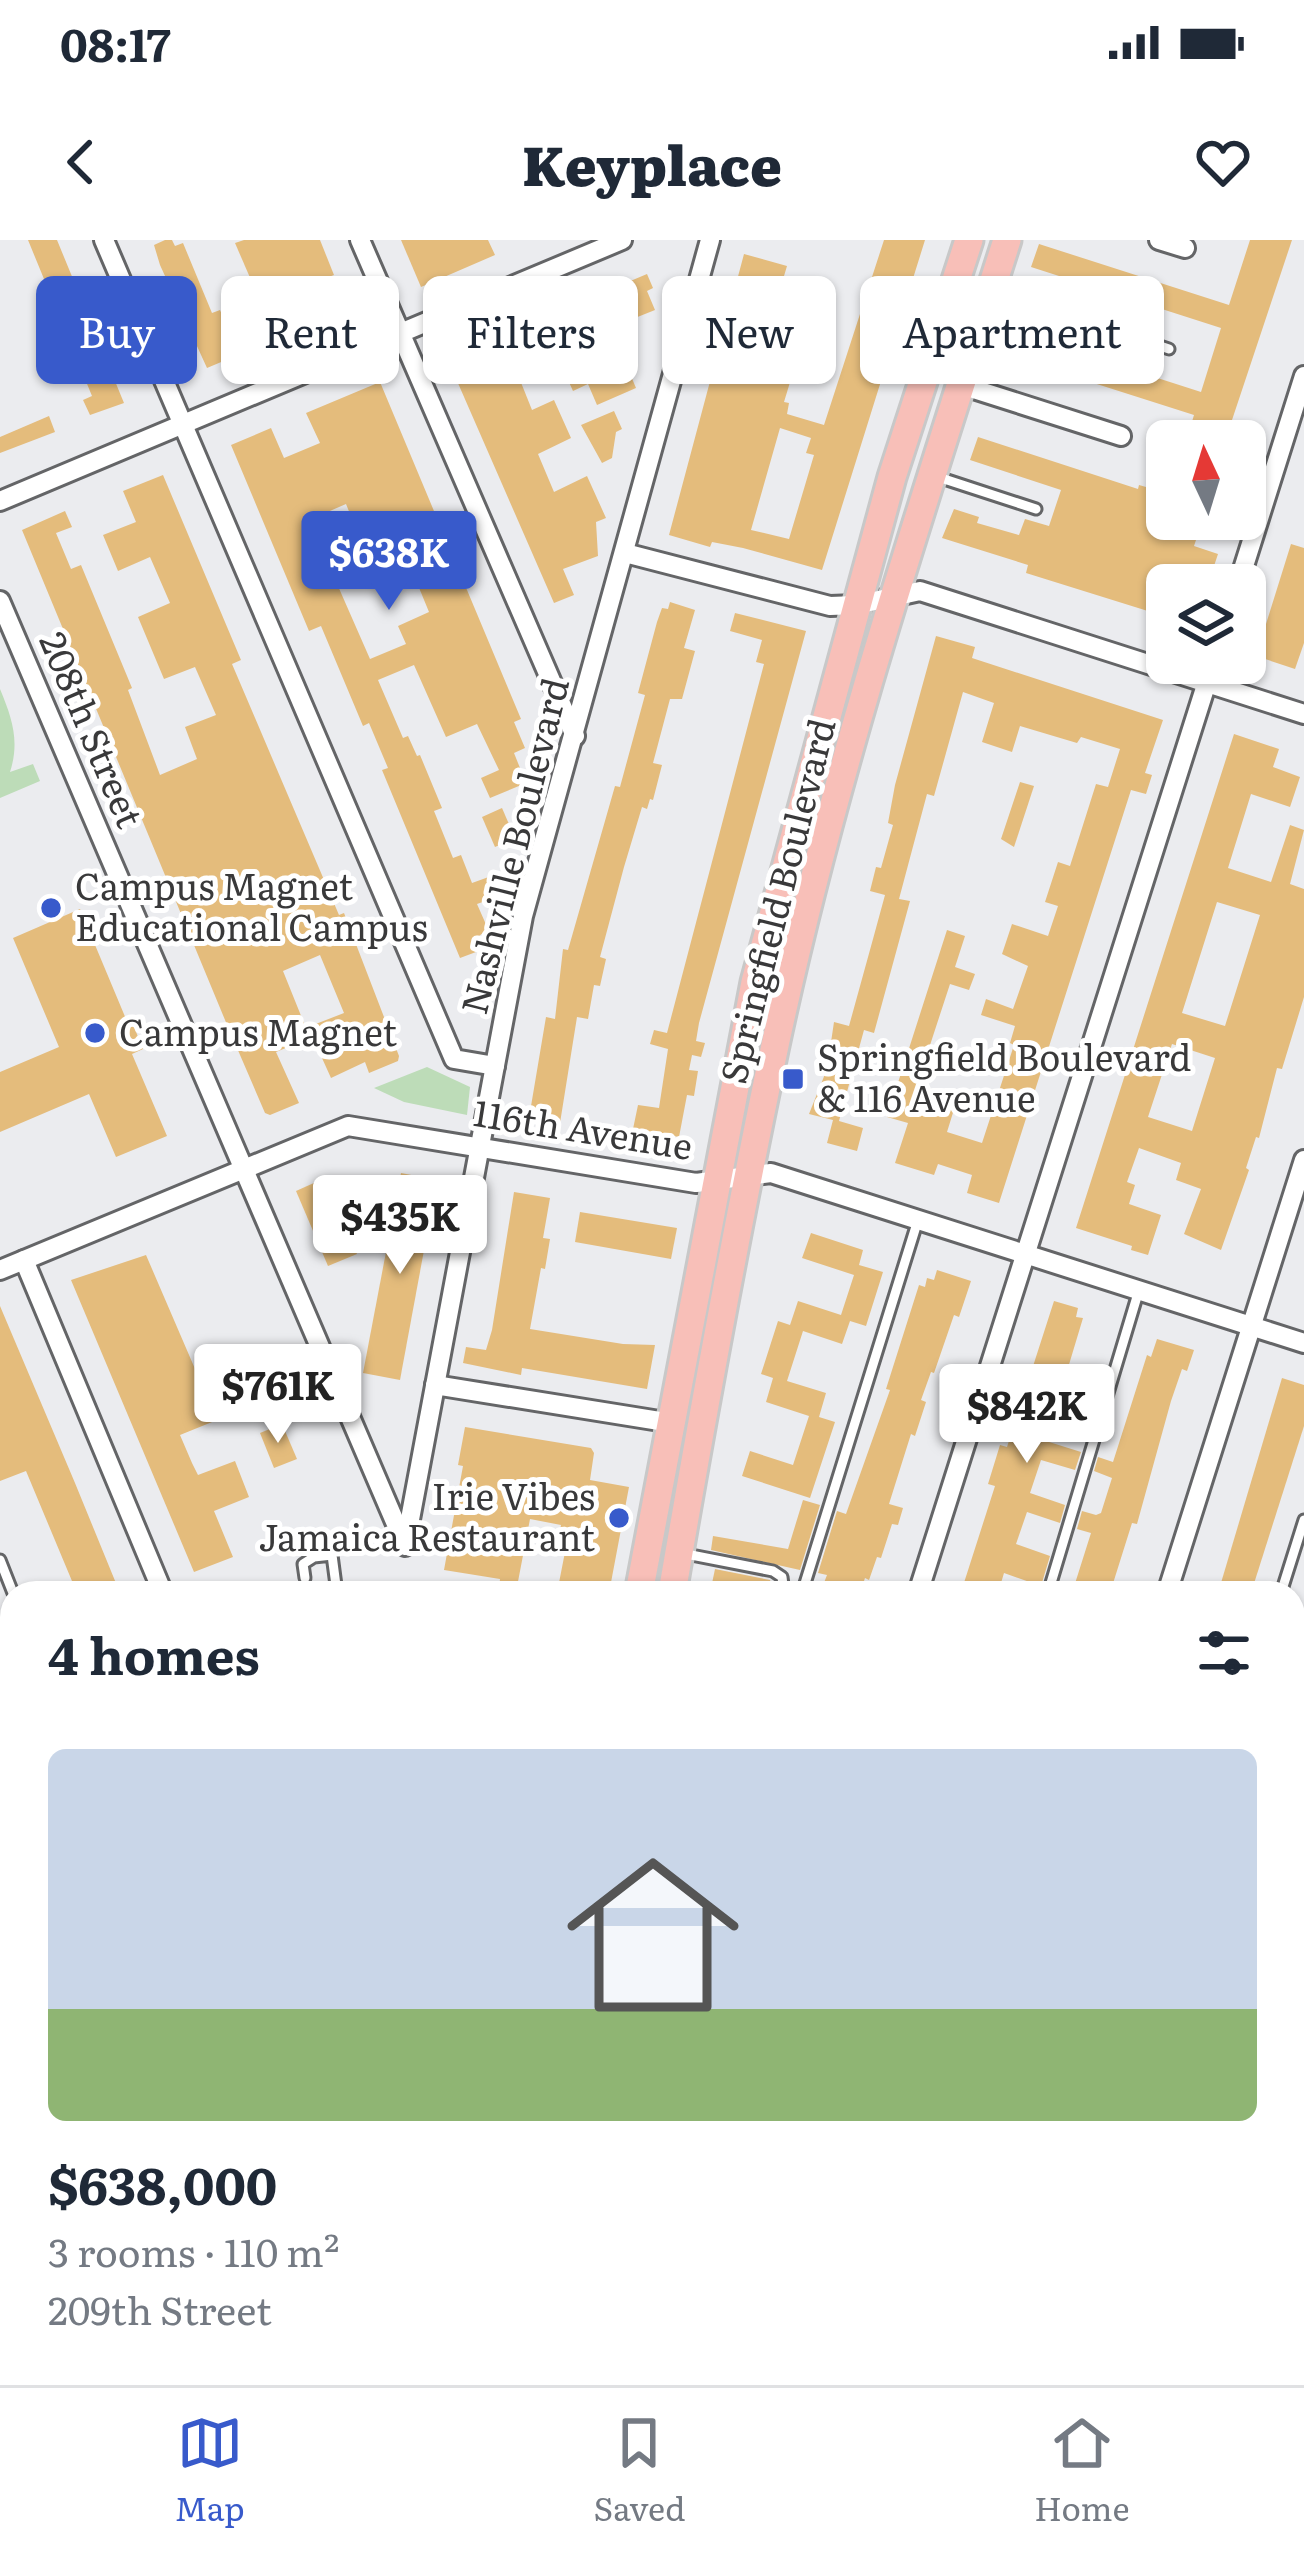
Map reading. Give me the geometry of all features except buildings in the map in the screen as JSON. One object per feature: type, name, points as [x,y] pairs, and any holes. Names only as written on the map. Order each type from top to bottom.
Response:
[{"type":"main road","name":"Springfield Boulevard","points":[[641,1581],[755,982],[856,604],[969,240]]},
{"type":"main road","name":"Springfield Boulevard","points":[[996,276],[1007,240]]},
{"type":"main road","name":"Springfield Boulevard","points":[[674,1581],[774,1048],[812,893],[961,385]]},
{"type":"street","points":[[104,240],[454,1059],[495,1066]]},
{"type":"street","points":[[360,240],[575,736]]},
{"type":"street","name":"Nashville Boulevard","points":[[405,1546],[523,916],[710,240]]},
{"type":"street","points":[[1159,240],[1185,248]]},
{"type":"street","points":[[0,501],[619,241]]},
{"type":"street","points":[[1245,564],[1304,376]]},
{"type":"street","points":[[961,385],[1121,436]]},
{"type":"street","points":[[626,553],[830,606],[920,591],[1146,655]]},
{"type":"street","name":"208th Street","points":[[0,601],[405,1546]]},
{"type":"street","points":[[922,1581],[1207,684]]},
{"type":"street","points":[[1235,684],[1304,714]]},
{"type":"street","name":"116th Avenue","points":[[0,1270],[348,1126],[695,1183],[771,1173],[1304,1342]]},
{"type":"street","points":[[1171,1581],[1304,1160]]},
{"type":"street","points":[[24,1260],[158,1581]]},
{"type":"street","points":[[435,1385],[672,1424]]},
{"type":"lane","points":[[1164,347],[1169,349]]},
{"type":"lane","points":[[933,475],[1036,509]]},
{"type":"lane","points":[[806,1581],[918,1220]]},
{"type":"lane","points":[[1052,1581],[1138,1290]]},
{"type":"lane","points":[[1285,1581],[1304,1520]]},
{"type":"lane","points":[[679,1553],[773,1571],[782,1581]]},
{"type":"lane","points":[[305,1578],[304,1564],[314,1557],[332,1556],[335,1581]]},
{"type":"green space","points":[[0,689],[13,730],[10,772],[33,764],[40,781],[0,798]]},
{"type":"green space","points":[[427,1067],[470,1087],[467,1115],[404,1102],[374,1088]]},
{"type":"place","name":"Campus Magnet Educational Campus","points":[[51,908]]},
{"type":"place","name":"Campus Magnet","points":[[95,1033]]},
{"type":"place","name":"Springfield Boulevard & 116 Avenue","points":[[793,1079]]},
{"type":"place","name":"Irie Vibes Jamaica Restaurant","points":[[619,1518]]}]
